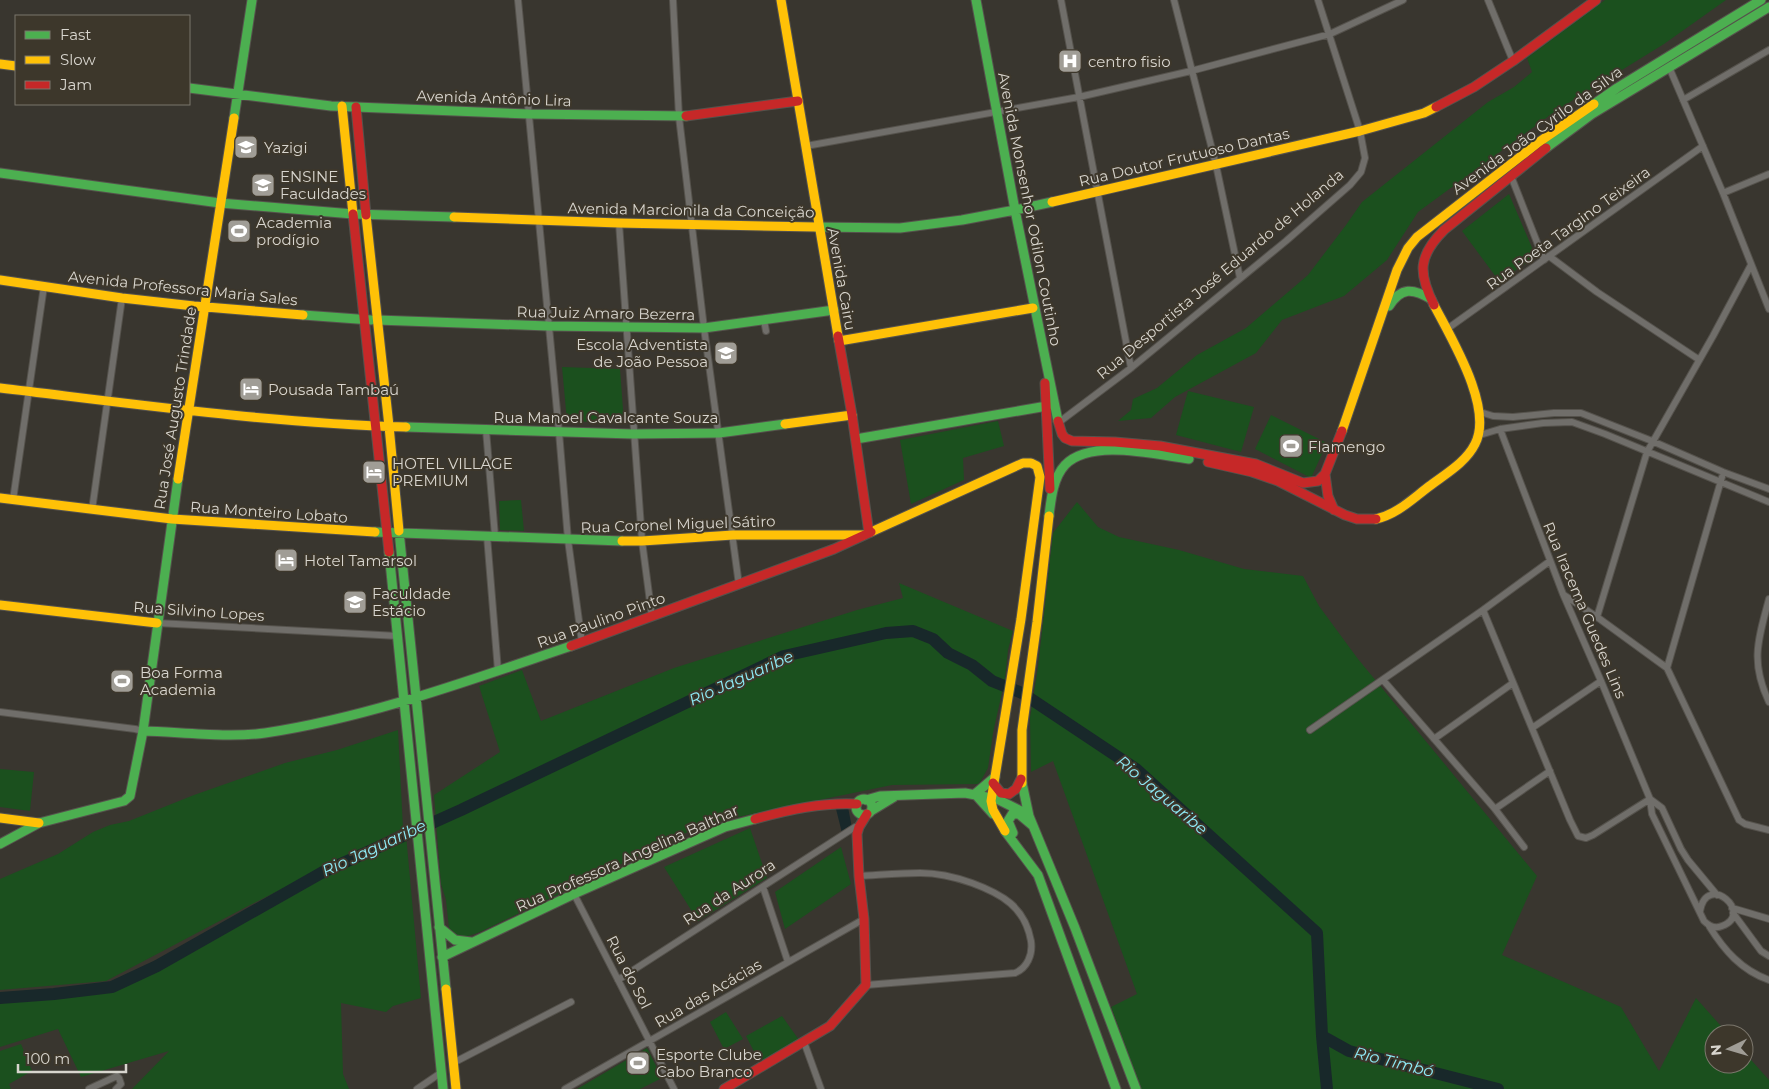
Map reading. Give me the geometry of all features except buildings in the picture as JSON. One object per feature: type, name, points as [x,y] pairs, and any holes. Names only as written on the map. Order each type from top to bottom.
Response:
[{"type":"main road","name":"Rua José Augusto Trindade","points":[[39,823],[124,801],[128,799],[132,790],[143,731],[188,411],[252,0]]},
{"type":"main road","name":"Avenida Cairu","points":[[781,0],[856,439],[869,533]]},
{"type":"main road","name":"Avenida Monsenhor Odilon Coutinho","points":[[976,0],[1033,308],[1050,378],[1058,423]]},
{"type":"main road","points":[[1360,131],[1406,119],[1438,107],[1513,62],[1596,0]]},
{"type":"main road","name":"Avenida João Cyrilo da Silva","points":[[1325,474],[1397,270],[1408,248],[1417,237],[1538,142],[1618,88],[1761,0]]},
{"type":"main road","name":"Avenida João Cyrilo da Silva","points":[[1480,435],[1480,412],[1469,378],[1431,299],[1424,280],[1423,268],[1426,253],[1432,242],[1444,230],[1511,176],[1592,114],[1769,7]]},
{"type":"main road","points":[[0,64],[15,66]]},
{"type":"main road","name":"Avenida Antônio Lira","points":[[190,88],[342,106],[529,114],[679,117],[798,101]]},
{"type":"main road","points":[[342,106],[388,533],[443,1089]]},
{"type":"main road","points":[[356,107],[456,1089]]},
{"type":"main road","name":"Rua Doutor Frutuoso Dantas","points":[[1015,210],[1360,131]]},
{"type":"main road","name":"Avenida Marcionila da Conceição","points":[[0,173],[220,203],[366,215],[619,223],[900,228],[962,220],[1015,210]]},
{"type":"main road","name":"Avenida Professora Maria Sales","points":[[0,280],[122,298],[204,307],[377,320]]},
{"type":"main road","points":[[1382,317],[1391,302],[1404,291],[1421,292],[1431,299]]},
{"type":"main road","points":[[839,342],[1033,308]]},
{"type":"main road","name":"Rua Juiz Amaro Bezerra","points":[[377,320],[626,328],[704,328],[834,310]]},
{"type":"main road","points":[[1044,355],[1050,495],[1038,622],[1023,715],[1020,779],[1032,825],[1075,928],[1136,1089]]},
{"type":"main road","name":"Rua Manoel Cavalcante Souza","points":[[0,388],[188,411],[377,426],[486,430],[634,434],[719,433],[852,415]]},
{"type":"main road","points":[[856,439],[1047,406]]},
{"type":"main road","points":[[1058,423],[1065,438],[1072,441],[1160,446],[1256,464],[1310,483],[1318,481],[1325,474]]},
{"type":"main road","points":[[1050,495],[1059,473],[1075,457],[1092,451],[1124,451],[1183,457],[1254,472],[1279,482],[1334,510],[1354,518],[1366,520],[1389,516],[1399,510],[1465,458],[1480,435]]},
{"type":"main road","name":"Rua Paulino Pinto","points":[[143,731],[229,734],[263,733],[356,715],[404,702],[582,643],[834,549],[1023,464],[1031,463],[1036,466],[1040,477],[1021,619],[994,780]]},
{"type":"main road","points":[[1325,474],[1328,496],[1334,510]]},
{"type":"main road","name":"Rua Monteiro Lobato","points":[[0,498],[172,519],[388,533],[398,532]]},
{"type":"main road","name":"Rua Coronel Miguel Sátiro","points":[[398,532],[568,540],[642,541],[733,535],[862,535],[869,533]]},
{"type":"main road","points":[[834,549],[837,545],[838,535]]},
{"type":"main road","name":"Rua Silvino Lopes","points":[[0,605],[158,623]]},
{"type":"main road","points":[[994,780],[1001,793],[1008,795],[1015,792],[1020,779]]},
{"type":"main road","points":[[975,794],[994,780]]},
{"type":"main road","points":[[994,780],[991,806],[995,816]]},
{"type":"main road","points":[[975,794],[1026,856]]},
{"type":"main road","points":[[724,1089],[830,1026],[866,985],[864,918],[859,876],[857,830],[854,818],[857,806],[861,800],[877,796],[975,794],[1007,803],[1029,816]]},
{"type":"main road","points":[[857,830],[869,813],[894,797]]},
{"type":"main road","points":[[866,800],[870,803],[869,813]]},
{"type":"main road","name":"Rua Professora Angelina Balthar","points":[[442,958],[471,942],[574,894],[725,827],[755,818],[795,810],[840,803],[857,806]]},
{"type":"main road","points":[[857,806],[859,813],[869,813]]},
{"type":"main road","points":[[1032,825],[1016,813],[1011,815],[1008,821],[1038,875],[1116,1089]]},
{"type":"main road","points":[[0,818],[39,823]]},
{"type":"main road","points":[[0,844],[39,823]]},
{"type":"main road","points":[[439,927],[455,940],[471,942]]},
{"type":"street","points":[[518,0],[568,540],[582,643]]},
{"type":"street","points":[[673,0],[679,117],[704,328],[739,585]]},
{"type":"street","points":[[1061,0],[1131,368]]},
{"type":"street","points":[[1174,0],[1216,165],[1240,278]]},
{"type":"street","name":"Rua Desportista José Eduardo de Holanda","points":[[1058,423],[1131,368],[1286,241],[1358,177],[1364,165],[1360,131],[1318,0]]},
{"type":"street","points":[[806,146],[1079,97],[1191,70],[1330,34],[1403,0]]},
{"type":"street","points":[[1488,0],[1513,62]]},
{"type":"street","points":[[1682,100],[1769,50]]},
{"type":"street","points":[[1669,67],[1723,193],[1769,309]]},
{"type":"street","name":"Rua Poeta Targino Teixeira","points":[[1447,329],[1703,146]]},
{"type":"street","points":[[1723,193],[1769,174]]},
{"type":"street","points":[[1511,176],[1546,258],[1698,359]]},
{"type":"street","points":[[619,223],[642,541],[652,617]]},
{"type":"street","points":[[1597,617],[1647,452],[1751,265]]},
{"type":"street","points":[[14,500],[44,286]]},
{"type":"street","points":[[92,510],[122,298]]},
{"type":"street","points":[[764,320],[766,331]]},
{"type":"street","points":[[1480,412],[1493,416],[1513,417],[1554,413],[1580,413],[1769,489]]},
{"type":"street","points":[[1480,435],[1500,429],[1543,423],[1572,422],[1769,502]]},
{"type":"street","name":"Rua Iracema Guedes Lins","points":[[1500,429],[1563,594],[1602,681],[1650,799]]},
{"type":"street","points":[[486,430],[498,671]]},
{"type":"street","points":[[1667,668],[1724,472]]},
{"type":"street","points":[[1310,730],[1550,561]]},
{"type":"street","points":[[1563,594],[1667,668],[1739,820],[1752,826],[1769,830]]},
{"type":"street","points":[[1769,599],[1757,646],[1757,664],[1769,702]]},
{"type":"street","points":[[1483,610],[1578,836],[1586,838],[1650,799]]},
{"type":"street","name":"Rua Silvino Lopes","points":[[158,623],[398,636]]},
{"type":"street","points":[[1383,680],[1496,809],[1524,847]]},
{"type":"street","points":[[1532,728],[1602,681]]},
{"type":"street","points":[[1434,740],[1513,683]]},
{"type":"street","points":[[0,712],[143,731]]},
{"type":"street","points":[[1496,809],[1550,771]]},
{"type":"street","points":[[1650,799],[1662,808],[1688,860],[1718,895],[1727,899],[1732,911],[1761,951],[1769,956]]},
{"type":"street","points":[[1650,799],[1652,814],[1700,911],[1701,917],[1722,948],[1740,964],[1760,977],[1769,980]]},
{"type":"street","name":"Rua da Aurora","points":[[618,980],[763,887],[857,830]]},
{"type":"street","points":[[859,876],[937,874],[953,876],[985,888],[1000,895],[1013,905],[1022,916],[1030,941],[1031,951],[1027,964],[1023,969],[1015,973],[866,985]]},
{"type":"street","points":[[763,887],[788,962]]},
{"type":"street","name":"Rua do Sol","points":[[574,894],[674,1089]]},
{"type":"street","points":[[1700,911],[1707,898],[1718,895]]},
{"type":"street","points":[[1732,911],[1769,918]]},
{"type":"street","points":[[1708,925],[1714,927],[1723,926],[1731,918],[1732,911]]},
{"type":"street","name":"Rua das Acácias","points":[[566,1089],[864,918]]},
{"type":"street","points":[[453,1063],[571,1002]]},
{"type":"street","points":[[804,1042],[821,1089]]},
{"type":"street","points":[[417,1089],[442,1072]]},
{"type":"street","points":[[89,1089],[117,1076],[120,1084],[116,1089]]},
{"type":"green space","points":[[1605,0],[1726,0],[1664,44],[1557,110],[1418,212],[1387,260],[1344,296],[1282,320],[1256,353],[1175,397],[1151,418],[1118,421],[1131,410],[1133,399],[1157,388],[1197,355],[1246,328],[1308,275],[1362,202],[1488,102],[1514,87],[1532,72],[1527,58]]},
{"type":"green space","points":[[1509,194],[1536,257],[1499,281],[1462,231]]},
{"type":"green space","points":[[562,367],[620,369],[624,423],[567,421]]},
{"type":"green space","points":[[1188,391],[1254,407],[1241,452],[1176,435]]},
{"type":"green space","name":"Flamengo","points":[[1271,415],[1327,443],[1311,478],[1255,449]]},
{"type":"green space","points":[[998,421],[1004,446],[963,458],[964,480],[911,504],[900,440]]},
{"type":"green space","points":[[521,500],[524,531],[500,530],[499,501]]},
{"type":"green space","points":[[1077,502],[1098,527],[1119,537],[1179,550],[1244,569],[1303,576],[1319,606],[1358,659],[1537,876],[1502,955],[1621,1007],[1659,1071],[1696,998],[1719,1024],[1704,1024],[1704,1074],[1754,1074],[1754,1063],[1769,1080],[1769,1089],[1141,1089],[1111,1007],[1137,994],[1053,761],[1031,772],[1030,718],[1038,667],[1053,533]]},
{"type":"green space","points":[[899,583],[1013,631],[1008,650],[1005,679],[993,733],[988,768],[979,784],[892,785],[713,822],[688,832],[480,932],[462,938],[453,935],[449,928],[446,900],[441,884],[434,795],[500,752],[479,686],[522,670],[541,721],[674,668],[857,610],[903,598]]},
{"type":"green space","points":[[398,730],[403,828],[248,906],[106,981],[0,990],[0,879],[58,854],[93,832],[110,825],[129,821],[194,795],[285,763],[337,750]]},
{"type":"green space","points":[[0,769],[34,772],[30,811],[0,807]]},
{"type":"green space","points":[[750,828],[767,878],[698,921],[664,867]]},
{"type":"green space","points":[[406,835],[421,998],[393,1006],[386,1012],[341,1003],[343,1074],[349,1089],[132,1089],[169,1051],[81,1077],[58,1029],[0,1047],[0,999],[112,987],[323,872]]},
{"type":"green space","points":[[841,847],[851,884],[785,929],[775,892]]},
{"type":"green space","points":[[726,1012],[743,1039],[724,1049],[710,1022]]},
{"type":"green space","points":[[782,1016],[799,1040],[761,1065],[746,1036]]},
{"type":"green space","points":[[21,1044],[32,1071],[9,1084],[11,1089],[0,1089],[0,1051]]},
{"type":"green space","name":"Esporte Clube Cabo Branco","points":[[647,1048],[662,1078],[640,1089],[577,1089]]},
{"type":"shaded area","points":[[848,807],[852,828],[842,833],[836,809]]},
{"type":"waterway","name":"Rio Jaguaribe","points":[[0,998],[112,987],[157,966],[323,872],[461,810],[784,656],[886,633],[913,631],[933,639],[948,653],[972,665],[992,681],[1022,693],[1136,769],[1317,933],[1322,1036],[1327,1089]]},
{"type":"waterway","name":"Rio Timbó","points":[[1322,1036],[1349,1051],[1498,1089]]},
{"type":"traffic: fast","points":[[234,118],[252,0]]},
{"type":"traffic: fast","points":[[976,0],[1015,210],[1052,202]]},
{"type":"traffic: fast","points":[[1594,104],[1761,0]]},
{"type":"traffic: fast","points":[[1546,148],[1592,114],[1769,7]]},
{"type":"traffic: fast","points":[[190,88],[331,106],[529,114],[686,116]]},
{"type":"traffic: fast","points":[[0,173],[220,203],[353,214],[454,217]]},
{"type":"traffic: fast","points":[[816,227],[900,228],[962,220],[1015,210],[1058,421]]},
{"type":"traffic: fast","points":[[1389,306],[1398,295],[1408,291],[1419,293],[1431,299]]},
{"type":"traffic: fast","points":[[377,320],[548,326],[704,328],[834,310]]},
{"type":"traffic: fast","points":[[303,315],[371,320]]},
{"type":"traffic: fast","points":[[856,439],[1047,406]]},
{"type":"traffic: fast","points":[[406,427],[633,434],[719,433],[785,424]]},
{"type":"traffic: fast","points":[[1049,516],[1053,489],[1058,476],[1065,465],[1076,457],[1091,452],[1124,450],[1189,459]]},
{"type":"traffic: fast","points":[[0,844],[39,823],[124,801],[130,796],[143,731],[178,479]]},
{"type":"traffic: fast","points":[[399,531],[446,989]]},
{"type":"traffic: fast","points":[[375,532],[622,541]]},
{"type":"traffic: fast","points":[[389,552],[443,1089]]},
{"type":"traffic: fast","points":[[143,731],[236,735],[265,733],[304,726],[420,696],[571,646]]},
{"type":"traffic: fast","points":[[993,814],[975,794],[995,777]]},
{"type":"traffic: fast","points":[[1022,783],[1029,816],[1075,928],[1136,1089]]},
{"type":"traffic: fast","points":[[866,800],[880,796],[965,793],[997,799],[1027,814]]},
{"type":"traffic: fast","points":[[871,811],[894,797]]},
{"type":"traffic: fast","points":[[864,799],[872,807],[864,815],[856,807],[864,799]]},
{"type":"traffic: fast","points":[[1013,833],[1008,821],[1013,813],[1019,814],[1032,825]]},
{"type":"traffic: fast","points":[[442,957],[574,894],[725,827],[755,819]]},
{"type":"traffic: fast","points":[[1005,831],[1038,875],[1116,1089]]},
{"type":"traffic: fast","points":[[439,927],[455,940],[471,942]]},
{"type":"traffic: slow","points":[[781,0],[838,336]]},
{"type":"traffic: slow","points":[[0,64],[15,66]]},
{"type":"traffic: slow","points":[[1342,431],[1397,270],[1408,248],[1417,237],[1539,142],[1594,104]]},
{"type":"traffic: slow","points":[[342,106],[353,214]]},
{"type":"traffic: slow","points":[[1052,202],[1360,131],[1424,113],[1436,107]]},
{"type":"traffic: slow","points":[[178,479],[234,118]]},
{"type":"traffic: slow","points":[[366,215],[399,531]]},
{"type":"traffic: slow","points":[[454,217],[816,227]]},
{"type":"traffic: slow","points":[[0,280],[122,298],[303,315]]},
{"type":"traffic: slow","points":[[1376,519],[1384,517],[1405,505],[1456,467],[1475,444],[1479,429],[1479,412],[1475,393],[1468,373],[1434,305]]},
{"type":"traffic: slow","points":[[839,341],[1033,308]]},
{"type":"traffic: slow","points":[[0,388],[253,417],[406,427]]},
{"type":"traffic: slow","points":[[785,424],[852,415]]},
{"type":"traffic: slow","points":[[871,532],[1023,463],[1031,463],[1037,466],[1040,477]]},
{"type":"traffic: slow","points":[[1005,831],[993,810],[991,801],[1021,619],[1040,477]]},
{"type":"traffic: slow","points":[[0,498],[172,519],[375,532]]},
{"type":"traffic: slow","points":[[1022,783],[1022,730],[1049,516]]},
{"type":"traffic: slow","points":[[622,541],[733,535],[863,535]]},
{"type":"traffic: slow","points":[[0,605],[157,623]]},
{"type":"traffic: slow","points":[[0,818],[39,823]]},
{"type":"traffic: slow","points":[[446,989],[456,1089]]},
{"type":"traffic: jam","points":[[1436,107],[1474,87],[1513,61],[1596,0]]},
{"type":"traffic: jam","points":[[686,116],[798,101]]},
{"type":"traffic: jam","points":[[356,107],[366,215]]},
{"type":"traffic: jam","points":[[1434,305],[1425,283],[1423,265],[1429,248],[1435,239],[1546,148]]},
{"type":"traffic: jam","points":[[353,214],[389,552]]},
{"type":"traffic: jam","points":[[838,336],[852,415],[869,533]]},
{"type":"traffic: jam","points":[[1045,383],[1050,489]]},
{"type":"traffic: jam","points":[[1058,421],[1062,434],[1065,438],[1072,441],[1160,446],[1256,464],[1303,483],[1318,481],[1325,474],[1342,431]]},
{"type":"traffic: jam","points":[[1208,462],[1252,472],[1278,481],[1345,515],[1357,519],[1376,519]]},
{"type":"traffic: jam","points":[[1325,474],[1328,496],[1334,510]]},
{"type":"traffic: jam","points":[[571,646],[834,549],[871,532]]},
{"type":"traffic: jam","points":[[993,783],[1001,793],[1009,794],[1016,789],[1021,779]]},
{"type":"traffic: jam","points":[[755,819],[806,807],[831,804],[857,804]]},
{"type":"traffic: jam","points":[[724,1089],[830,1026],[866,985],[864,919],[857,834],[867,814]]},
{"type":"place","name":"centro fisio","points":[[1070,61]]},
{"type":"place","name":"Yazigi","points":[[246,147]]},
{"type":"place","name":"ENSINE Faculdades","points":[[263,185]]},
{"type":"place","name":"Academia prodígio","points":[[239,231]]},
{"type":"place","name":"Escola Adventista de João Pessoa","points":[[726,353]]},
{"type":"place","name":"Pousada Tambaú","points":[[251,389]]},
{"type":"place","name":"Flamengo","points":[[1291,446]]},
{"type":"place","name":"HOTEL VILLAGE PREMIUM","points":[[374,472]]},
{"type":"place","name":"Hotel Tamarsol","points":[[286,560]]},
{"type":"place","name":"Faculdade Estácio","points":[[355,602]]},
{"type":"place","name":"Boa Forma Academia","points":[[122,681]]},
{"type":"place","name":"Esporte Clube Cabo Branco","points":[[638,1063]]}]
